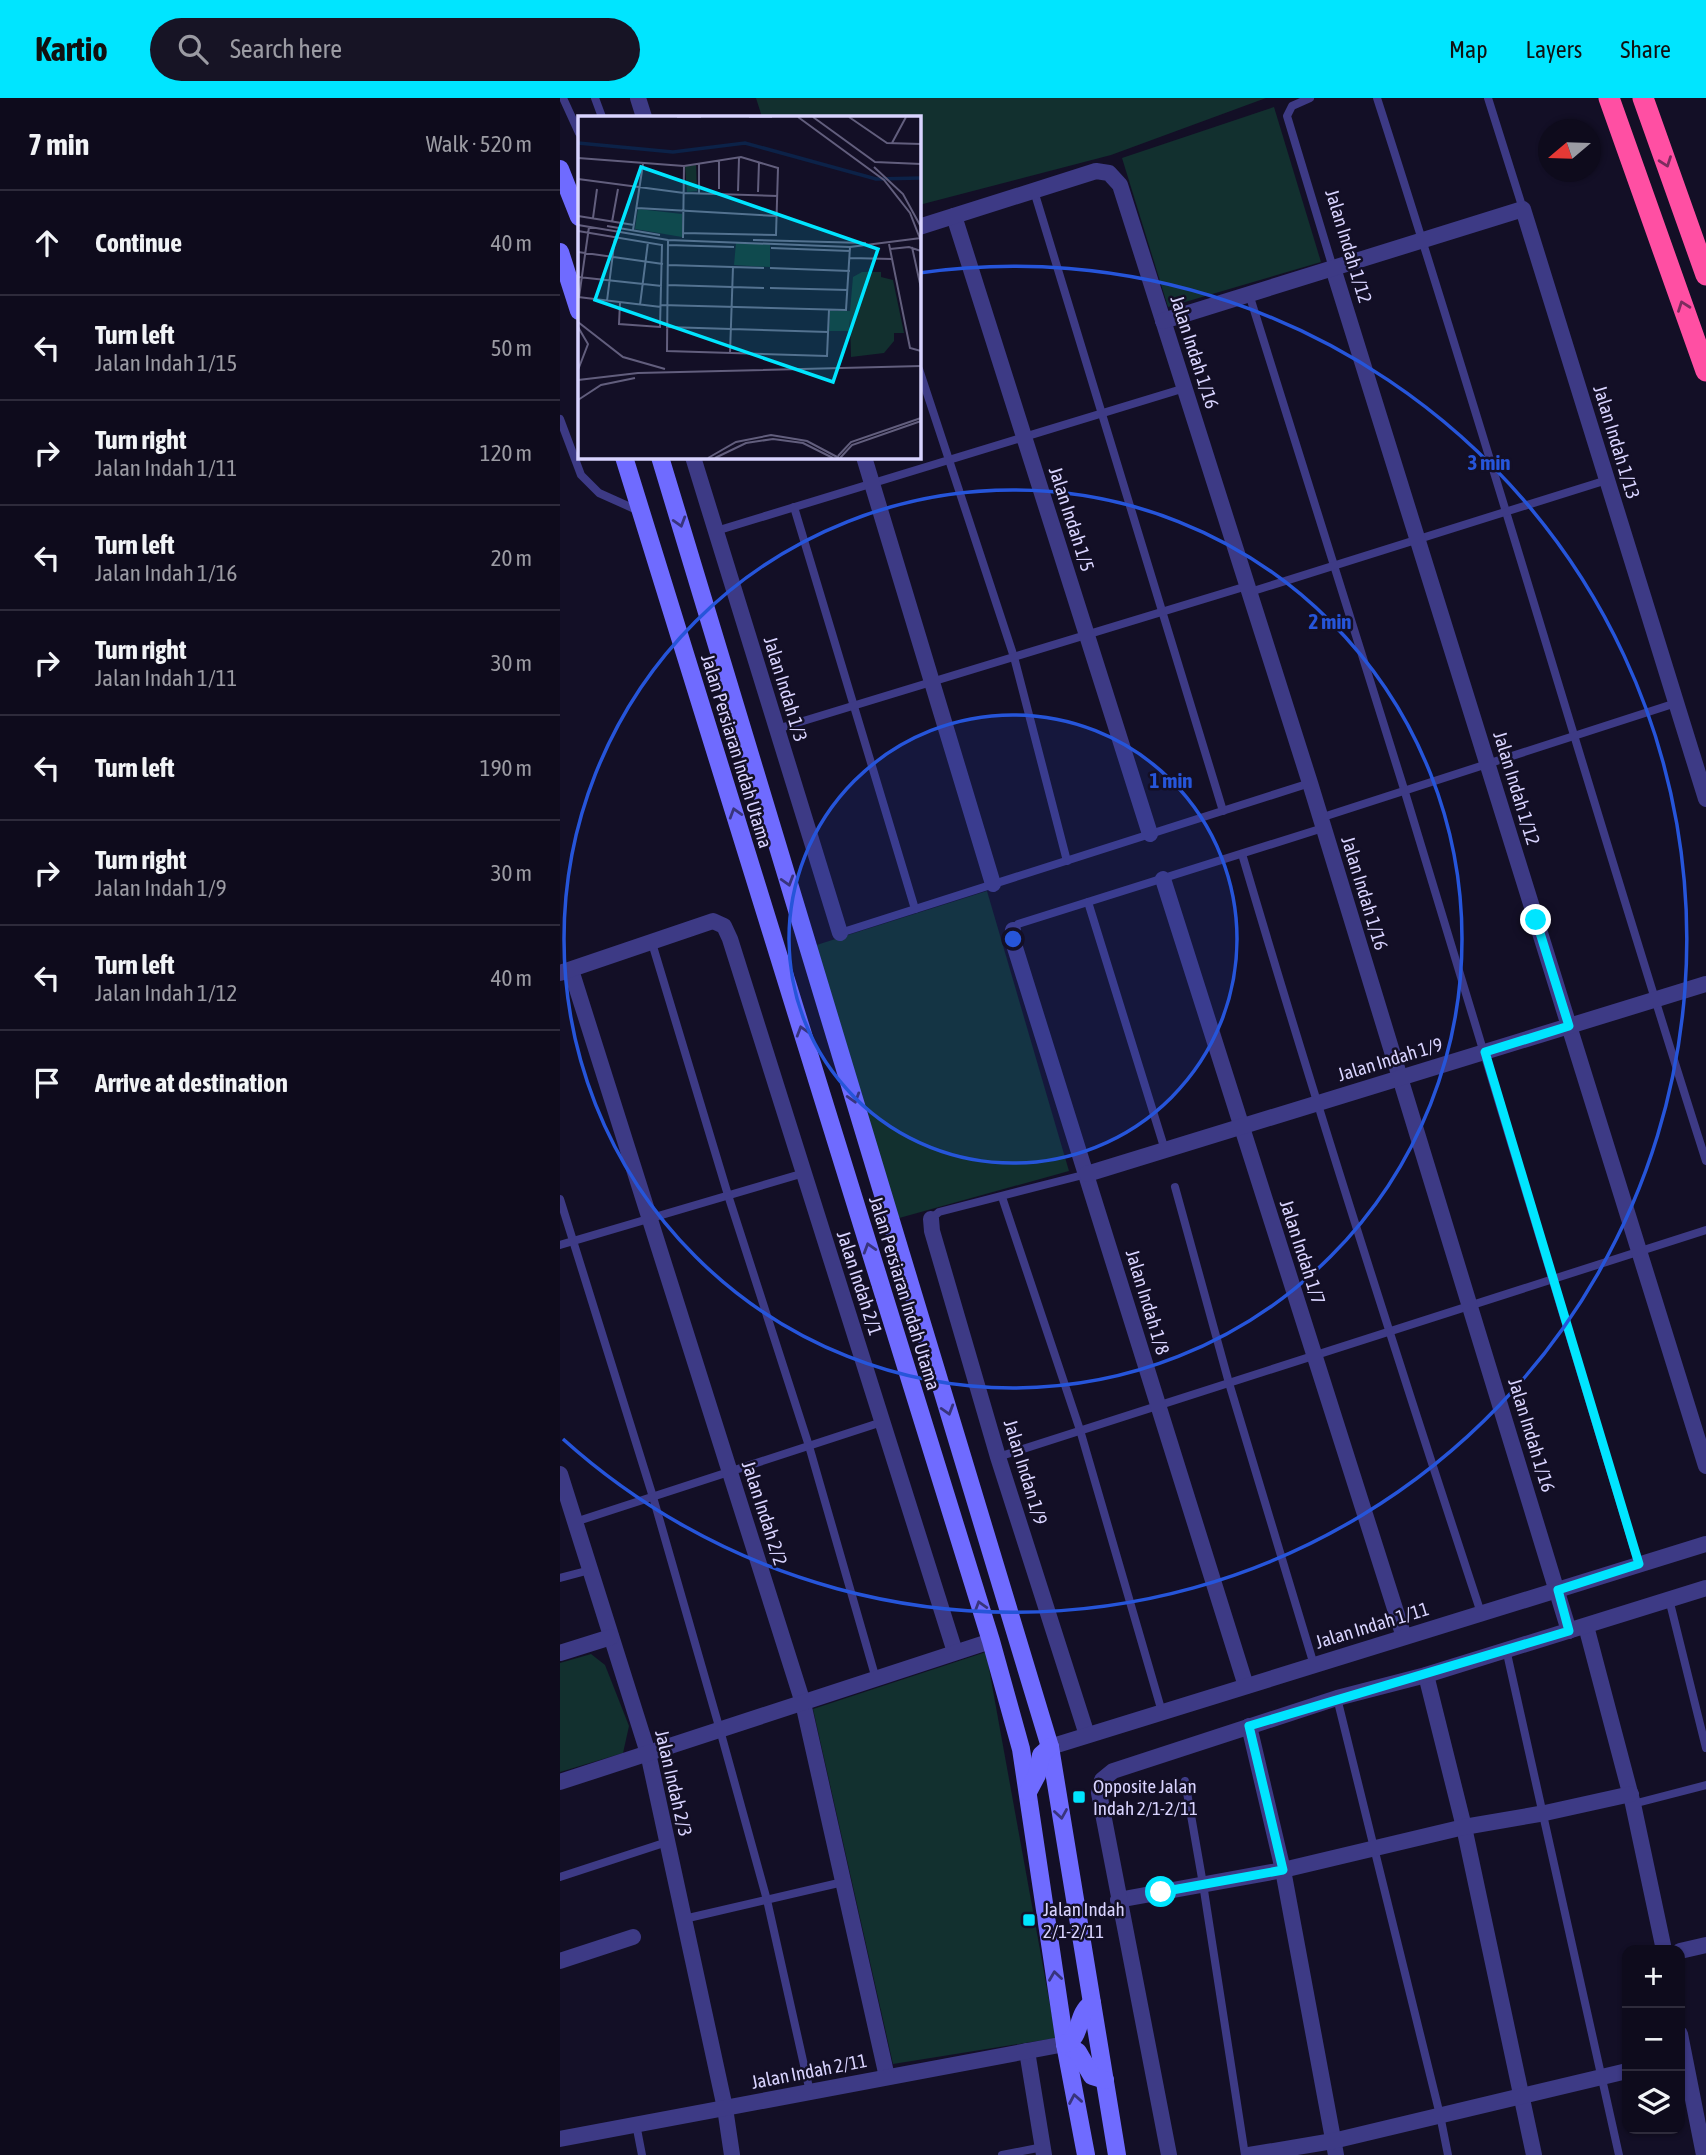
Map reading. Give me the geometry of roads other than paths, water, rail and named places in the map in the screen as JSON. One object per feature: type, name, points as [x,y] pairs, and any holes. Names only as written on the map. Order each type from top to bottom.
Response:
[{"type":"highway","points":[[1609,98],[1706,371]]},
{"type":"highway","points":[[1643,98],[1706,275]]},
{"type":"main road","points":[[560,169],[578,214]]},
{"type":"main road","points":[[560,252],[574,286],[578,306]]},
{"type":"main road","name":"Jalan Persiaran Indah Utama","points":[[624,458],[1013,1718],[1021,1749],[1065,2044],[1086,2155]]},
{"type":"main road","name":"Jalan Persiaran Indah Utama","points":[[660,458],[1050,1747],[1117,2155]]},
{"type":"main road","points":[[1013,1718],[1039,1745],[1050,1747]]},
{"type":"main road","points":[[1028,1792],[1037,1775],[1041,1755],[1050,1747]]},
{"type":"main road","points":[[1065,2044],[1073,2040],[1084,2008],[1092,2003]]},
{"type":"main road","points":[[1065,2044],[1078,2052],[1092,2076],[1105,2080]]},
{"type":"street","points":[[638,98],[643,116]]},
{"type":"street","name":"Jalan Indah 1/16","points":[[1034,191],[1096,171],[1109,173],[1120,185],[1310,783],[1569,1631]]},
{"type":"street","points":[[920,227],[1034,191]]},
{"type":"street","points":[[1163,321],[1523,209]]},
{"type":"street","name":"Jalan Indah 1/13","points":[[1523,209],[1706,799]]},
{"type":"street","name":"Jalan Indah 1/5","points":[[954,216],[1150,834]]},
{"type":"street","name":"Jalan Indah 1/12","points":[[1334,268],[1706,1466]]},
{"type":"street","name":"Jalan Indah 1/3","points":[[693,458],[840,933]]},
{"type":"street","points":[[864,458],[993,884]]},
{"type":"street","name":"Jalan Indah 1/7","points":[[1163,879],[1404,1637]]},
{"type":"street","name":"Jalan Indah 2/1","points":[[652,943],[713,921],[724,926],[730,939],[955,1653]]},
{"type":"street","name":"Jalan Indah 1/8","points":[[1013,930],[1012,938],[1246,1686]]},
{"type":"street","points":[[566,972],[652,943]]},
{"type":"street","name":"Jalan Indah 2/2","points":[[566,972],[650,1218],[803,1703],[887,2077]]},
{"type":"street","name":"Jalan Indah 1/9","points":[[1087,1174],[1706,984]]},
{"type":"street","name":"Jalan Indan 1/9","points":[[931,1219],[932,1231],[998,1457],[1087,1735]]},
{"type":"street","name":"Jalan Indah 2/3","points":[[560,1474],[648,1753],[725,2108],[732,2155]]},
{"type":"street","name":"Jalan Indah 1/11","points":[[1050,1747],[1706,1544]]},
{"type":"street","points":[[1169,2155],[1118,1900],[1099,1793],[1102,1780],[1113,1771],[1337,1698],[1426,1675],[1706,1588]]},
{"type":"street","points":[[1586,1626],[1632,1799],[1663,1945]]},
{"type":"street","points":[[560,1653],[611,1637]]},
{"type":"street","points":[[560,1782],[991,1641]]},
{"type":"street","points":[[1426,1675],[1464,1827],[1534,2155]]},
{"type":"street","points":[[1249,1726],[1283,1870],[1335,2148]]},
{"type":"street","points":[[1118,1900],[1283,1870],[1464,1827],[1632,1799]]},
{"type":"street","points":[[560,1961],[633,1937]]},
{"type":"street","points":[[1685,1950],[1706,1945]]},
{"type":"street","name":"Jalan Indah 2/11","points":[[560,2138],[1065,2044]]},
{"type":"street","points":[[1027,2051],[1043,2151]]},
{"type":"street","points":[[1685,2071],[1704,2155]]},
{"type":"street","points":[[1247,2155],[1335,2148],[1440,2115],[1622,2072]]},
{"type":"lane","points":[[563,98],[578,131]]},
{"type":"lane","points":[[595,98],[601,116]]},
{"type":"lane","name":"Jalan Indah 1/12","points":[[1310,98],[1288,110],[1288,122],[1334,268]]},
{"type":"lane","points":[[1377,98],[1706,1161]]},
{"type":"lane","name":"Jalan Indah 1/13","points":[[1488,98],[1523,209]]},
{"type":"lane","points":[[1034,191],[1223,811]]},
{"type":"lane","points":[[1249,294],[1485,1052],[1639,1564]]},
{"type":"lane","points":[[920,372],[1014,657],[1067,860]]},
{"type":"lane","points":[[716,531],[1185,388]]},
{"type":"lane","points":[[560,419],[581,475],[599,493],[641,512]]},
{"type":"lane","points":[[777,729],[1163,611],[1335,566],[1607,480]]},
{"type":"lane","points":[[794,507],[915,909]]},
{"type":"lane","points":[[1013,930],[1018,924],[1242,854],[1404,789],[1676,703]]},
{"type":"lane","points":[[840,933],[1310,783]]},
{"type":"lane","points":[[1242,854],[1388,1332],[1481,1613]]},
{"type":"lane","points":[[1088,902],[1165,1150]]},
{"type":"lane","points":[[652,943],[808,1446],[876,1679]]},
{"type":"lane","points":[[560,1245],[804,1173]]},
{"type":"lane","points":[[931,1219],[939,1212],[1087,1174]]},
{"type":"lane","points":[[1175,1187],[1229,1383],[1314,1665]]},
{"type":"lane","points":[[1002,1197],[1080,1430],[1162,1712]]},
{"type":"lane","points":[[560,1199],[653,1497],[720,1730],[766,1900],[810,2092]]},
{"type":"lane","points":[[998,1457],[1706,1230]]},
{"type":"lane","points":[[575,1522],[882,1422]]},
{"type":"lane","points":[[560,1578],[590,1570]]},
{"type":"lane","points":[[1669,1599],[1706,1748]]},
{"type":"lane","points":[[1506,1648],[1545,1813],[1619,2155]]},
{"type":"lane","points":[[1337,1698],[1448,2155]]},
{"type":"lane","points":[[1185,1781],[1247,2155]]},
{"type":"lane","points":[[1632,1799],[1706,1785]]},
{"type":"lane","points":[[560,1877],[667,1842]]},
{"type":"lane","points":[[684,1919],[843,1882]]},
{"type":"lane","points":[[636,2124],[642,2155]]},
{"type":"lane","points":[[1002,2155],[1043,2151]]},
{"type":"place","name":"Opposite Jalan Indah 2/1-2/11","points":[[1079,1797]]},
{"type":"place","name":"Jalan Indah 2/1-2/11","points":[[1029,1920]]}]
